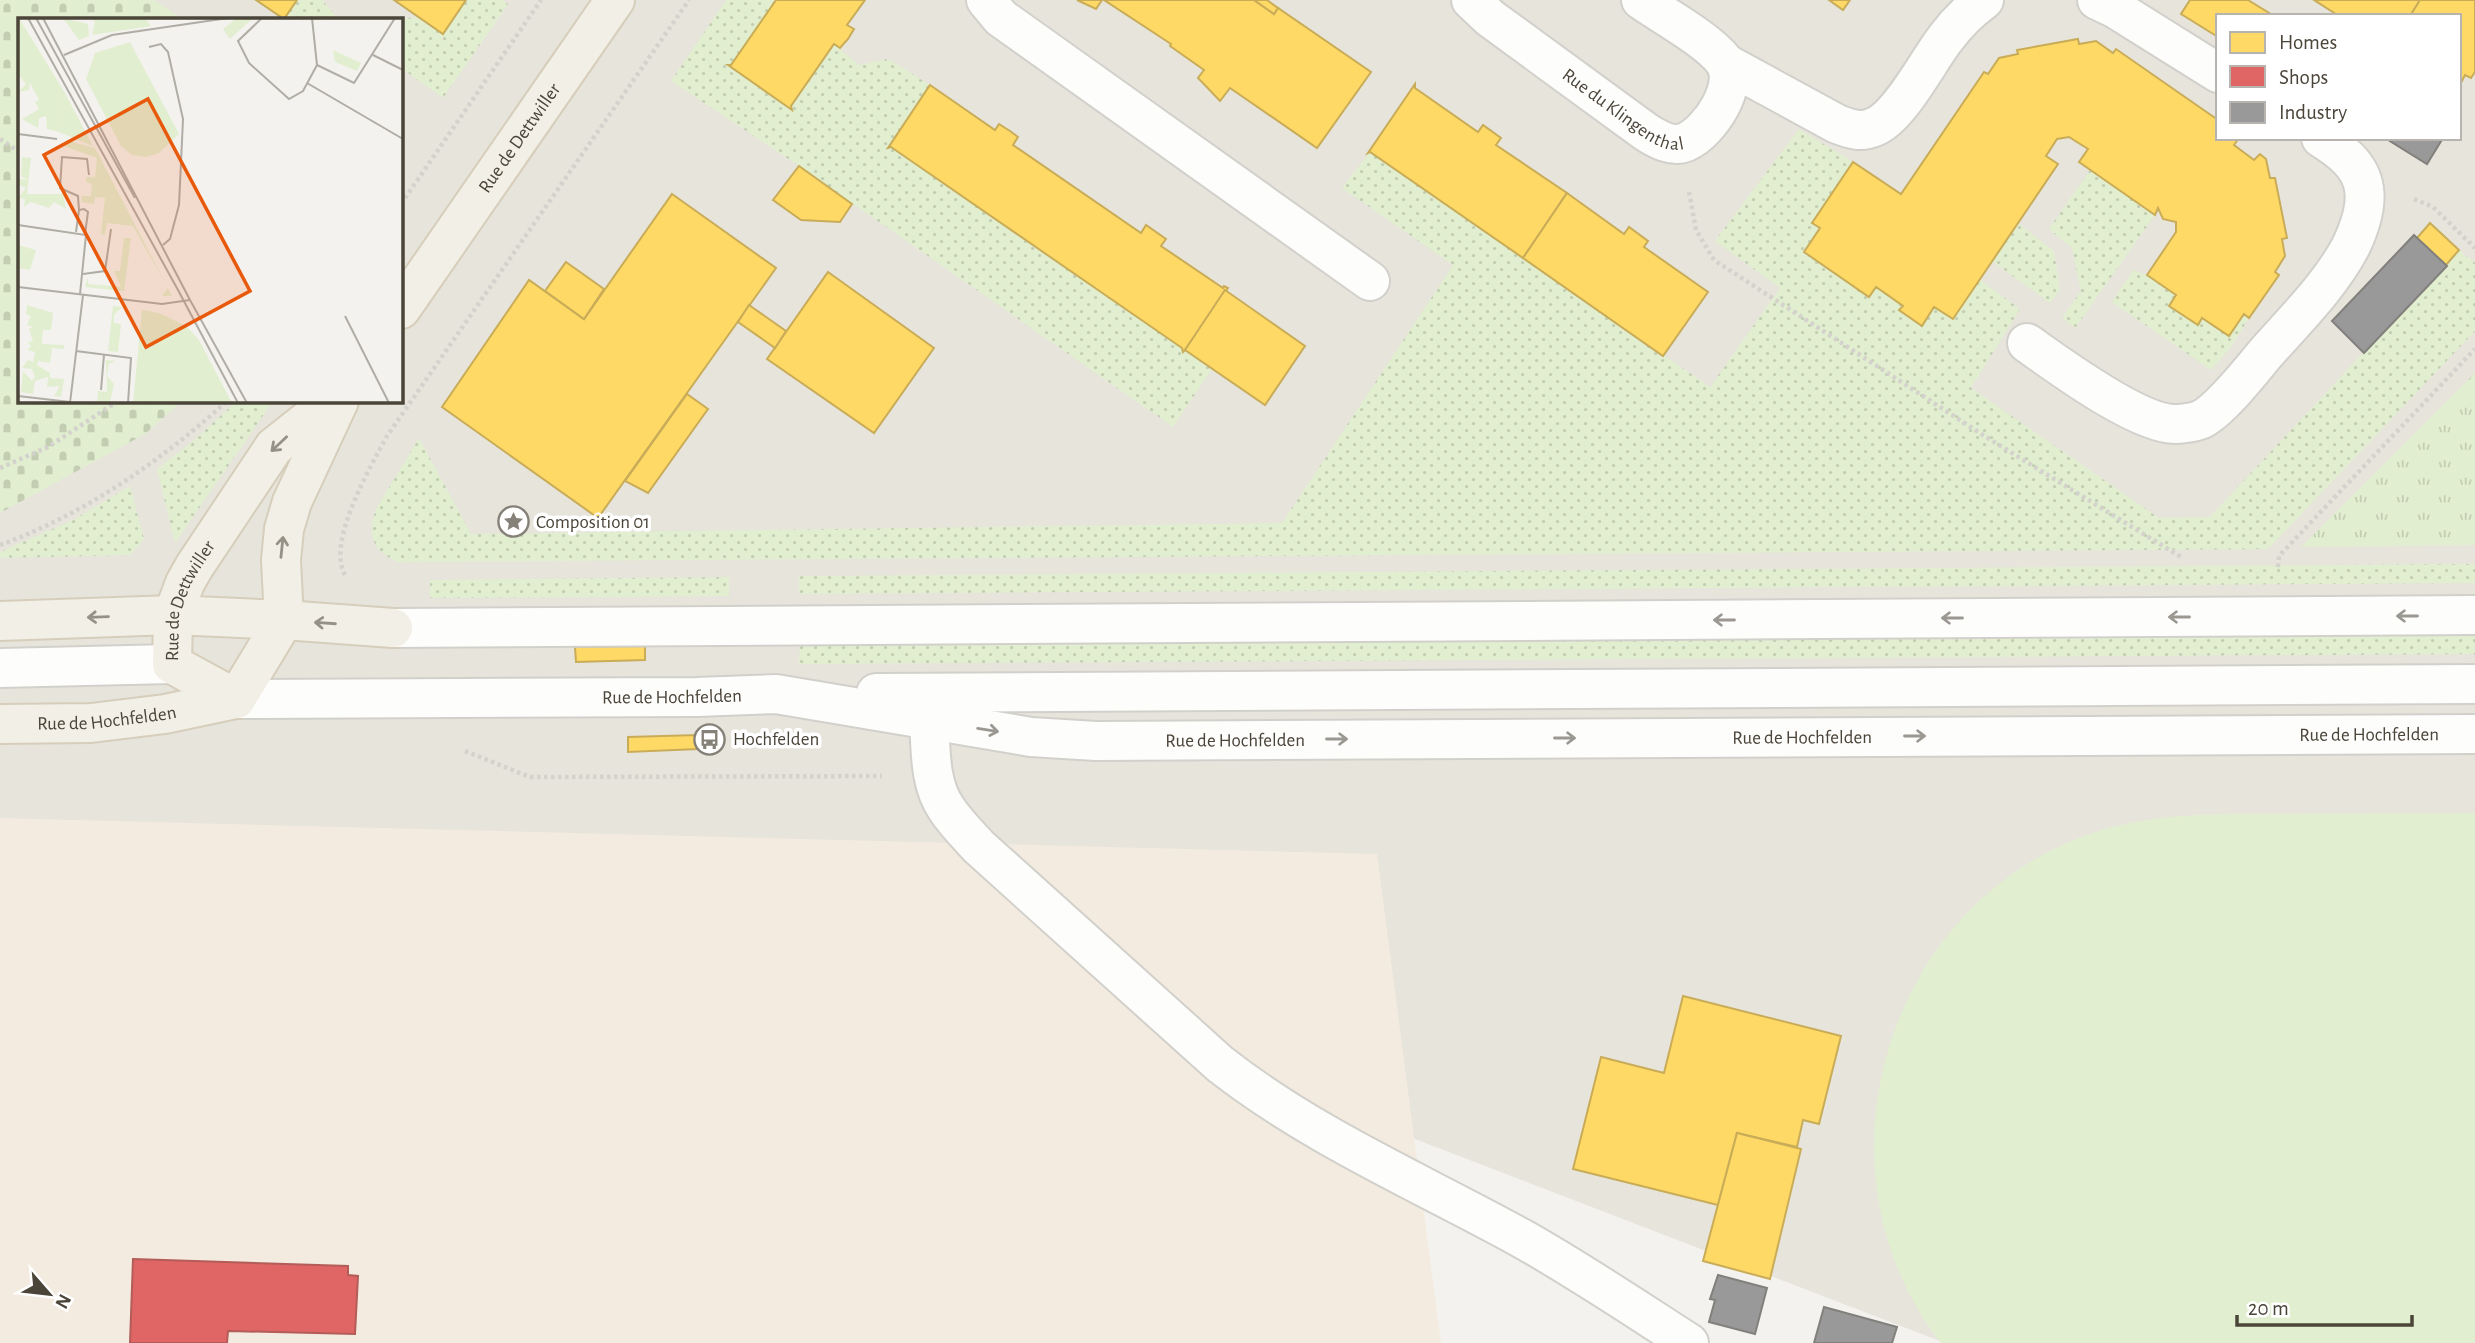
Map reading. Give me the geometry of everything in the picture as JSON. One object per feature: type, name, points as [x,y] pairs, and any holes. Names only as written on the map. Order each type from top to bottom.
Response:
[{"type":"main road","name":"Rue de Dettwiller","points":[[402,308],[615,0]]},
{"type":"main road","name":"Rue de Dettwiller","points":[[236,699],[172,664],[173,615],[189,575],[274,447],[331,402]]},
{"type":"main road","points":[[236,699],[284,620],[281,560],[284,530],[292,502],[340,402]]},
{"type":"main road","points":[[0,621],[173,615],[393,628]]},
{"type":"main road","name":"Rue de Hochfelden","points":[[0,724],[91,723],[165,714],[236,699]]},
{"type":"street","points":[[986,0],[1001,18],[1370,281]]},
{"type":"street","name":"Rue du Klingenthal","points":[[1471,0],[1490,18],[1646,132],[1658,140],[1674,144],[1685,142],[1702,131],[1724,100],[1729,80],[1725,63]]},
{"type":"street","points":[[1641,0],[1707,46],[1725,63],[1837,124],[1856,131],[1875,127],[1894,112],[1946,38],[1968,12],[1984,0]]},
{"type":"street","points":[[2097,0],[2216,72]]},
{"type":"street","points":[[2027,343],[2088,386],[2143,415],[2174,424],[2202,419],[2235,390],[2324,286],[2350,247],[2363,218],[2364,189],[2357,168],[2324,140]]},
{"type":"street","points":[[393,628],[2475,615]]},
{"type":"street","points":[[0,668],[172,664]]},
{"type":"street","points":[[776,694],[2475,684]]},
{"type":"street","name":"Rue de Hochfelden","points":[[236,699],[697,697],[776,694],[1031,737],[1096,741],[2475,734]]},
{"type":"street","points":[[929,721],[934,776],[945,807],[979,847],[1220,1064],[1252,1089],[1344,1146],[1584,1275],[1689,1343]]},
{"type":"path","points":[[402,203],[541,0]]},
{"type":"path","points":[[351,583],[342,570],[343,536],[365,479],[387,436],[689,0]]},
{"type":"path","points":[[0,139],[18,151]]},
{"type":"path","points":[[1685,142],[1686,180],[1696,230],[1714,260],[1986,437],[2181,557]]},
{"type":"path","points":[[2364,189],[2413,198],[2433,207],[2475,248]]},
{"type":"path","points":[[2279,556],[2475,349]]},
{"type":"path","points":[[0,468],[48,447],[116,402]]},
{"type":"path","points":[[0,545],[57,520],[119,484],[184,439],[226,402]]},
{"type":"path","points":[[458,748],[530,777],[934,776]]},
{"type":"shaded area","points":[[0,0],[2475,0],[2475,1343],[1945,1343],[1220,1064],[0,828]]},
{"type":"shaded area","points":[[0,818],[1377,854],[1441,1343],[0,1343]]},
{"type":"green space","points":[[0,0],[154,0],[181,18],[18,18],[18,402],[181,402],[145,434],[0,513]]},
{"type":"green space","points":[[297,0],[322,0],[335,15],[335,18],[285,18]]},
{"type":"green space","points":[[466,0],[502,0],[508,4],[443,98],[402,69],[402,19],[418,17],[443,33]]},
{"type":"green space","points":[[726,0],[776,0],[731,65],[728,65],[792,110],[791,106],[834,44],[859,65],[888,59],[930,85],[888,148],[891,147],[1182,348],[1182,352],[1185,350],[1212,369],[1173,427],[799,166],[671,81]]},
{"type":"green space","points":[[1799,129],[1853,162],[1812,223],[1820,228],[1804,253],[1868,297],[1876,287],[1903,306],[1899,310],[1921,326],[1934,307],[1953,319],[1979,279],[2020,309],[1971,388],[2159,518],[2210,517],[2459,250],[2475,263],[2475,331],[2268,549],[398,562],[382,553],[374,541],[372,527],[376,509],[419,438],[471,534],[1282,523],[1453,265],[1342,188],[1370,152],[1710,387],[1780,288],[1715,241]]},
{"type":"green space","points":[[2090,170],[2155,215],[2075,328],[2062,318],[2081,291],[2072,248],[2049,229]]},
{"type":"green space","points":[[2018,223],[2054,251],[2060,290],[2050,303],[1992,261]]},
{"type":"green space","points":[[2133,270],[2147,275],[2176,295],[2170,306],[2197,325],[2202,318],[2229,336],[2244,314],[2249,318],[2230,348],[2211,370],[2112,302]]},
{"type":"green space","points":[[2475,373],[2475,545],[2301,547]]},
{"type":"green space","points":[[236,402],[272,402],[175,543],[157,469]]},
{"type":"green space","points":[[130,486],[144,539],[130,555],[0,558],[0,552],[73,520]]},
{"type":"green space","points":[[2475,564],[2475,583],[799,594],[799,576]]},
{"type":"green space","points":[[729,577],[729,596],[430,598],[430,580]]},
{"type":"green space","points":[[2475,627],[2475,654],[799,664],[800,641]]},
{"type":"green space","points":[[2475,813],[2475,1343],[1941,1343],[1900,1274],[1878,1200],[1875,1123],[1889,1048],[1919,978],[1964,916],[2023,866],[2096,832],[2119,825],[2213,814]]},
{"type":"building: Homes","points":[[256,0],[297,0],[283,18]]},
{"type":"building: Homes","points":[[394,0],[466,0],[443,34]]},
{"type":"building: Homes","points":[[776,0],[865,0],[847,25],[854,29],[848,39],[840,48],[834,44],[791,106],[792,110],[728,65],[731,65]]},
{"type":"building: Homes","points":[[1077,0],[1102,0],[1096,9]]},
{"type":"building: Homes","points":[[1104,0],[1254,0],[1274,14],[1278,8],[1371,72],[1317,148],[1230,88],[1220,101],[1198,78],[1204,70],[1170,46],[1171,44]]},
{"type":"building: Homes","points":[[1254,0],[1267,0],[1278,8],[1274,14]]},
{"type":"building: Homes","points":[[1829,0],[1850,0],[1843,10]]},
{"type":"building: Homes","points":[[2190,0],[2248,0],[2271,14],[2216,14],[2216,36],[2181,14]]},
{"type":"building: Homes","points":[[2314,0],[2420,0],[2411,14],[2336,14]]},
{"type":"building: Homes","points":[[2420,0],[2475,0],[2475,72],[2471,78],[2465,75],[2461,80],[2461,14],[2411,14]]},
{"type":"building: Homes","points":[[2078,39],[2079,44],[2096,41],[2113,53],[2116,49],[2216,119],[2216,140],[2238,140],[2234,145],[2254,160],[2260,154],[2266,159],[2270,178],[2275,178],[2287,238],[2282,239],[2285,256],[2275,272],[2279,275],[2249,318],[2244,314],[2229,336],[2202,318],[2198,325],[2169,306],[2176,295],[2147,275],[2176,232],[2176,222],[2163,219],[2158,208],[2155,215],[2079,162],[2088,149],[2069,137],[2057,139],[2046,156],[2058,164],[1953,319],[1934,307],[1922,326],[1899,310],[1903,306],[1876,287],[1869,297],[1804,252],[1820,228],[1812,223],[1853,162],[1901,194],[1984,72],[1988,74],[1999,58],[2018,54],[2017,50]]},
{"type":"building: Homes","points":[[1415,84],[1415,88],[1478,132],[1483,125],[1501,138],[1496,145],[1567,193],[1523,258],[1368,153]]},
{"type":"building: Homes","points":[[930,85],[995,130],[999,124],[1010,131],[1018,137],[1013,145],[1141,233],[1146,225],[1166,239],[1161,246],[1223,288],[1228,288],[1183,352],[1182,348],[891,147],[888,148]]},
{"type":"building: Homes","points":[[799,166],[852,204],[840,222],[801,220],[773,200]]},
{"type":"building: Homes","points":[[1567,193],[1624,234],[1629,227],[1648,241],[1644,247],[1708,292],[1663,356],[1523,258]]},
{"type":"building: Homes","points":[[672,194],[776,268],[598,518],[442,407],[529,280],[584,319]]},
{"type":"building: Homes","points":[[2430,223],[2459,250],[2446,265],[2417,238]]},
{"type":"building: Homes","points":[[566,262],[604,289],[584,319],[545,291]]},
{"type":"building: Homes","points":[[828,272],[934,348],[874,433],[767,359]]},
{"type":"building: Homes","points":[[1225,290],[1305,346],[1265,405],[1185,350]]},
{"type":"building: Homes","points":[[749,305],[786,331],[775,348],[738,322]]},
{"type":"building: Homes","points":[[687,394],[708,409],[648,493],[625,481]]},
{"type":"building: Homes","points":[[645,646],[645,660],[576,662],[575,647]]},
{"type":"building: Homes","points":[[698,735],[698,749],[628,752],[628,737]]},
{"type":"building: Homes","points":[[1683,996],[1841,1036],[1819,1124],[1803,1120],[1797,1147],[1737,1133],[1718,1205],[1573,1169],[1601,1057],[1664,1073]]},
{"type":"building: Homes","points":[[1737,1133],[1801,1149],[1770,1279],[1703,1261]]},
{"type":"building: Shops","points":[[133,1259],[348,1266],[348,1275],[358,1276],[355,1334],[228,1331],[227,1343],[130,1343]]},
{"type":"building: Industry","points":[[2388,140],[2442,140],[2427,164]]},
{"type":"building: Industry","points":[[2414,235],[2447,266],[2364,353],[2332,321]]},
{"type":"building: Industry","points":[[1718,1275],[1767,1288],[1755,1334],[1709,1322],[1715,1300],[1710,1299]]},
{"type":"building: Industry","points":[[1824,1307],[1897,1327],[1892,1343],[1814,1343]]},
{"type":"place","name":"Composition 01","points":[[513,522]]},
{"type":"place","name":"Hochfelden","points":[[710,739]]}]
